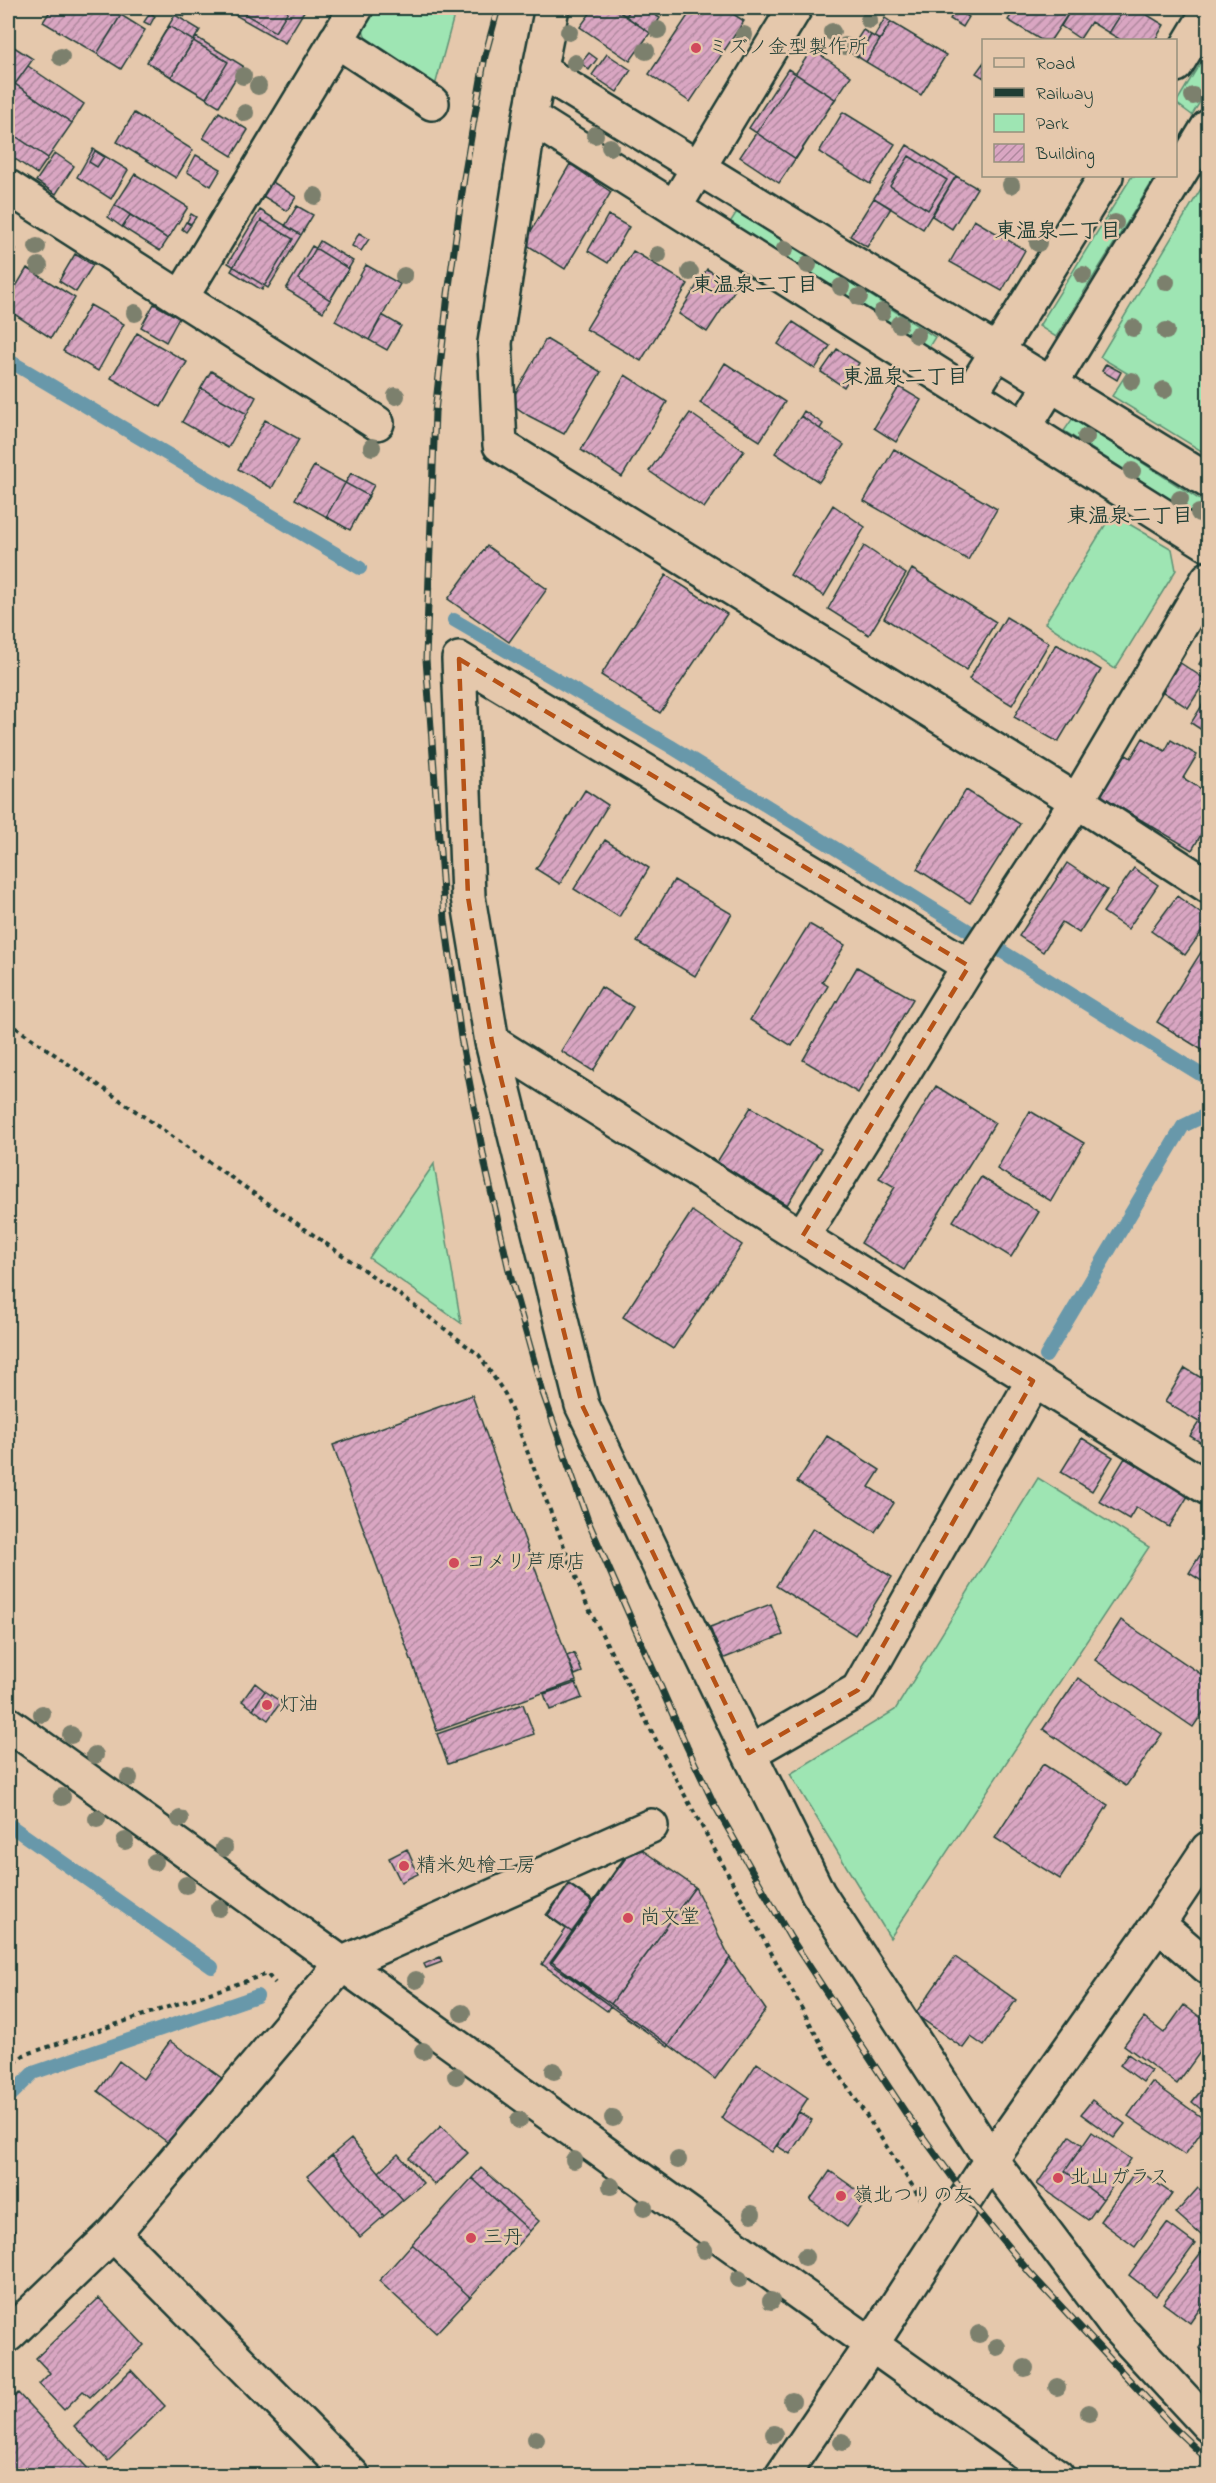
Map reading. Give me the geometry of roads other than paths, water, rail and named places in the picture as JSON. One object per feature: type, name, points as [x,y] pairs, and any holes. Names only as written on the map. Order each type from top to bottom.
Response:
[{"type":"street","points":[[181,298],[356,8]]},
{"type":"street","points":[[552,8],[538,69],[495,343],[500,445],[1077,801],[1209,886]]},
{"type":"street","points":[[674,208],[795,8]]},
{"type":"street","points":[[1177,63],[1209,12]]},
{"type":"street","points":[[336,40],[432,103]]},
{"type":"street","points":[[538,69],[1209,481]]},
{"type":"street","points":[[530,117],[1209,544]]},
{"type":"street","points":[[1177,165],[1194,135]]},
{"type":"street","points":[[970,395],[1105,177]]},
{"type":"street","points":[[1024,428],[1170,177]]},
{"type":"street","points":[[8,187],[377,423]]},
{"type":"street","points":[[801,1237],[972,960],[1077,801],[1209,579]]},
{"type":"street","points":[[972,960],[459,659],[468,897],[492,1042],[582,1405],[818,1893],[991,2160],[1116,2326],[1209,2425]]},
{"type":"street","points":[[492,1042],[801,1237],[1209,1488]]},
{"type":"street","points":[[749,1753],[858,1690],[1034,1381]]},
{"type":"street","points":[[8,1724],[871,2345],[1057,2475]]},
{"type":"street","points":[[8,2335],[113,2234],[343,1963],[651,1826]]},
{"type":"street","points":[[782,2475],[871,2345],[991,2160],[1209,1849]]},
{"type":"street","points":[[1158,1924],[1209,1967]]},
{"type":"street","points":[[113,2234],[353,2475]]},
{"type":"waterway","points":[[8,360],[360,568]]},
{"type":"waterway","points":[[454,620],[670,746],[1208,1079]]},
{"type":"waterway","points":[[1046,1356],[1183,1126],[1208,1114]]},
{"type":"waterway","points":[[8,1824],[212,1967]]},
{"type":"waterway","points":[[8,2098],[33,2073],[257,1996]]},
{"type":"railway","points":[[498,8],[485,56],[464,178],[448,294],[435,412],[426,659],[445,920],[461,1038],[486,1169],[511,1279],[543,1393],[588,1521],[687,1747],[714,1804],[790,1937],[907,2115],[966,2196],[1029,2272],[1172,2426],[1208,2460]]},
{"type":"place","name":"ミズノ金型製作所","points":[[696,48]]},
{"type":"place","name":"コメリ芦原店","points":[[454,1563]]},
{"type":"place","name":"灯油","points":[[267,1705]]},
{"type":"place","name":"精米処檜工房","points":[[404,1866]]},
{"type":"place","name":"尚文堂","points":[[628,1918]]},
{"type":"place","name":"北山ガラス","points":[[1058,2178]]},
{"type":"place","name":"嶺北つりの友","points":[[841,2196]]},
{"type":"place","name":"三丹","points":[[471,2238]]},
{"type":"district","name":"東温泉二丁目","points":[[1058,232]]},
{"type":"district","name":"東温泉二丁目","points":[[755,286]]},
{"type":"district","name":"東温泉二丁目","points":[[905,378]]},
{"type":"district","name":"東温泉二丁目","points":[[1130,517]]}]
